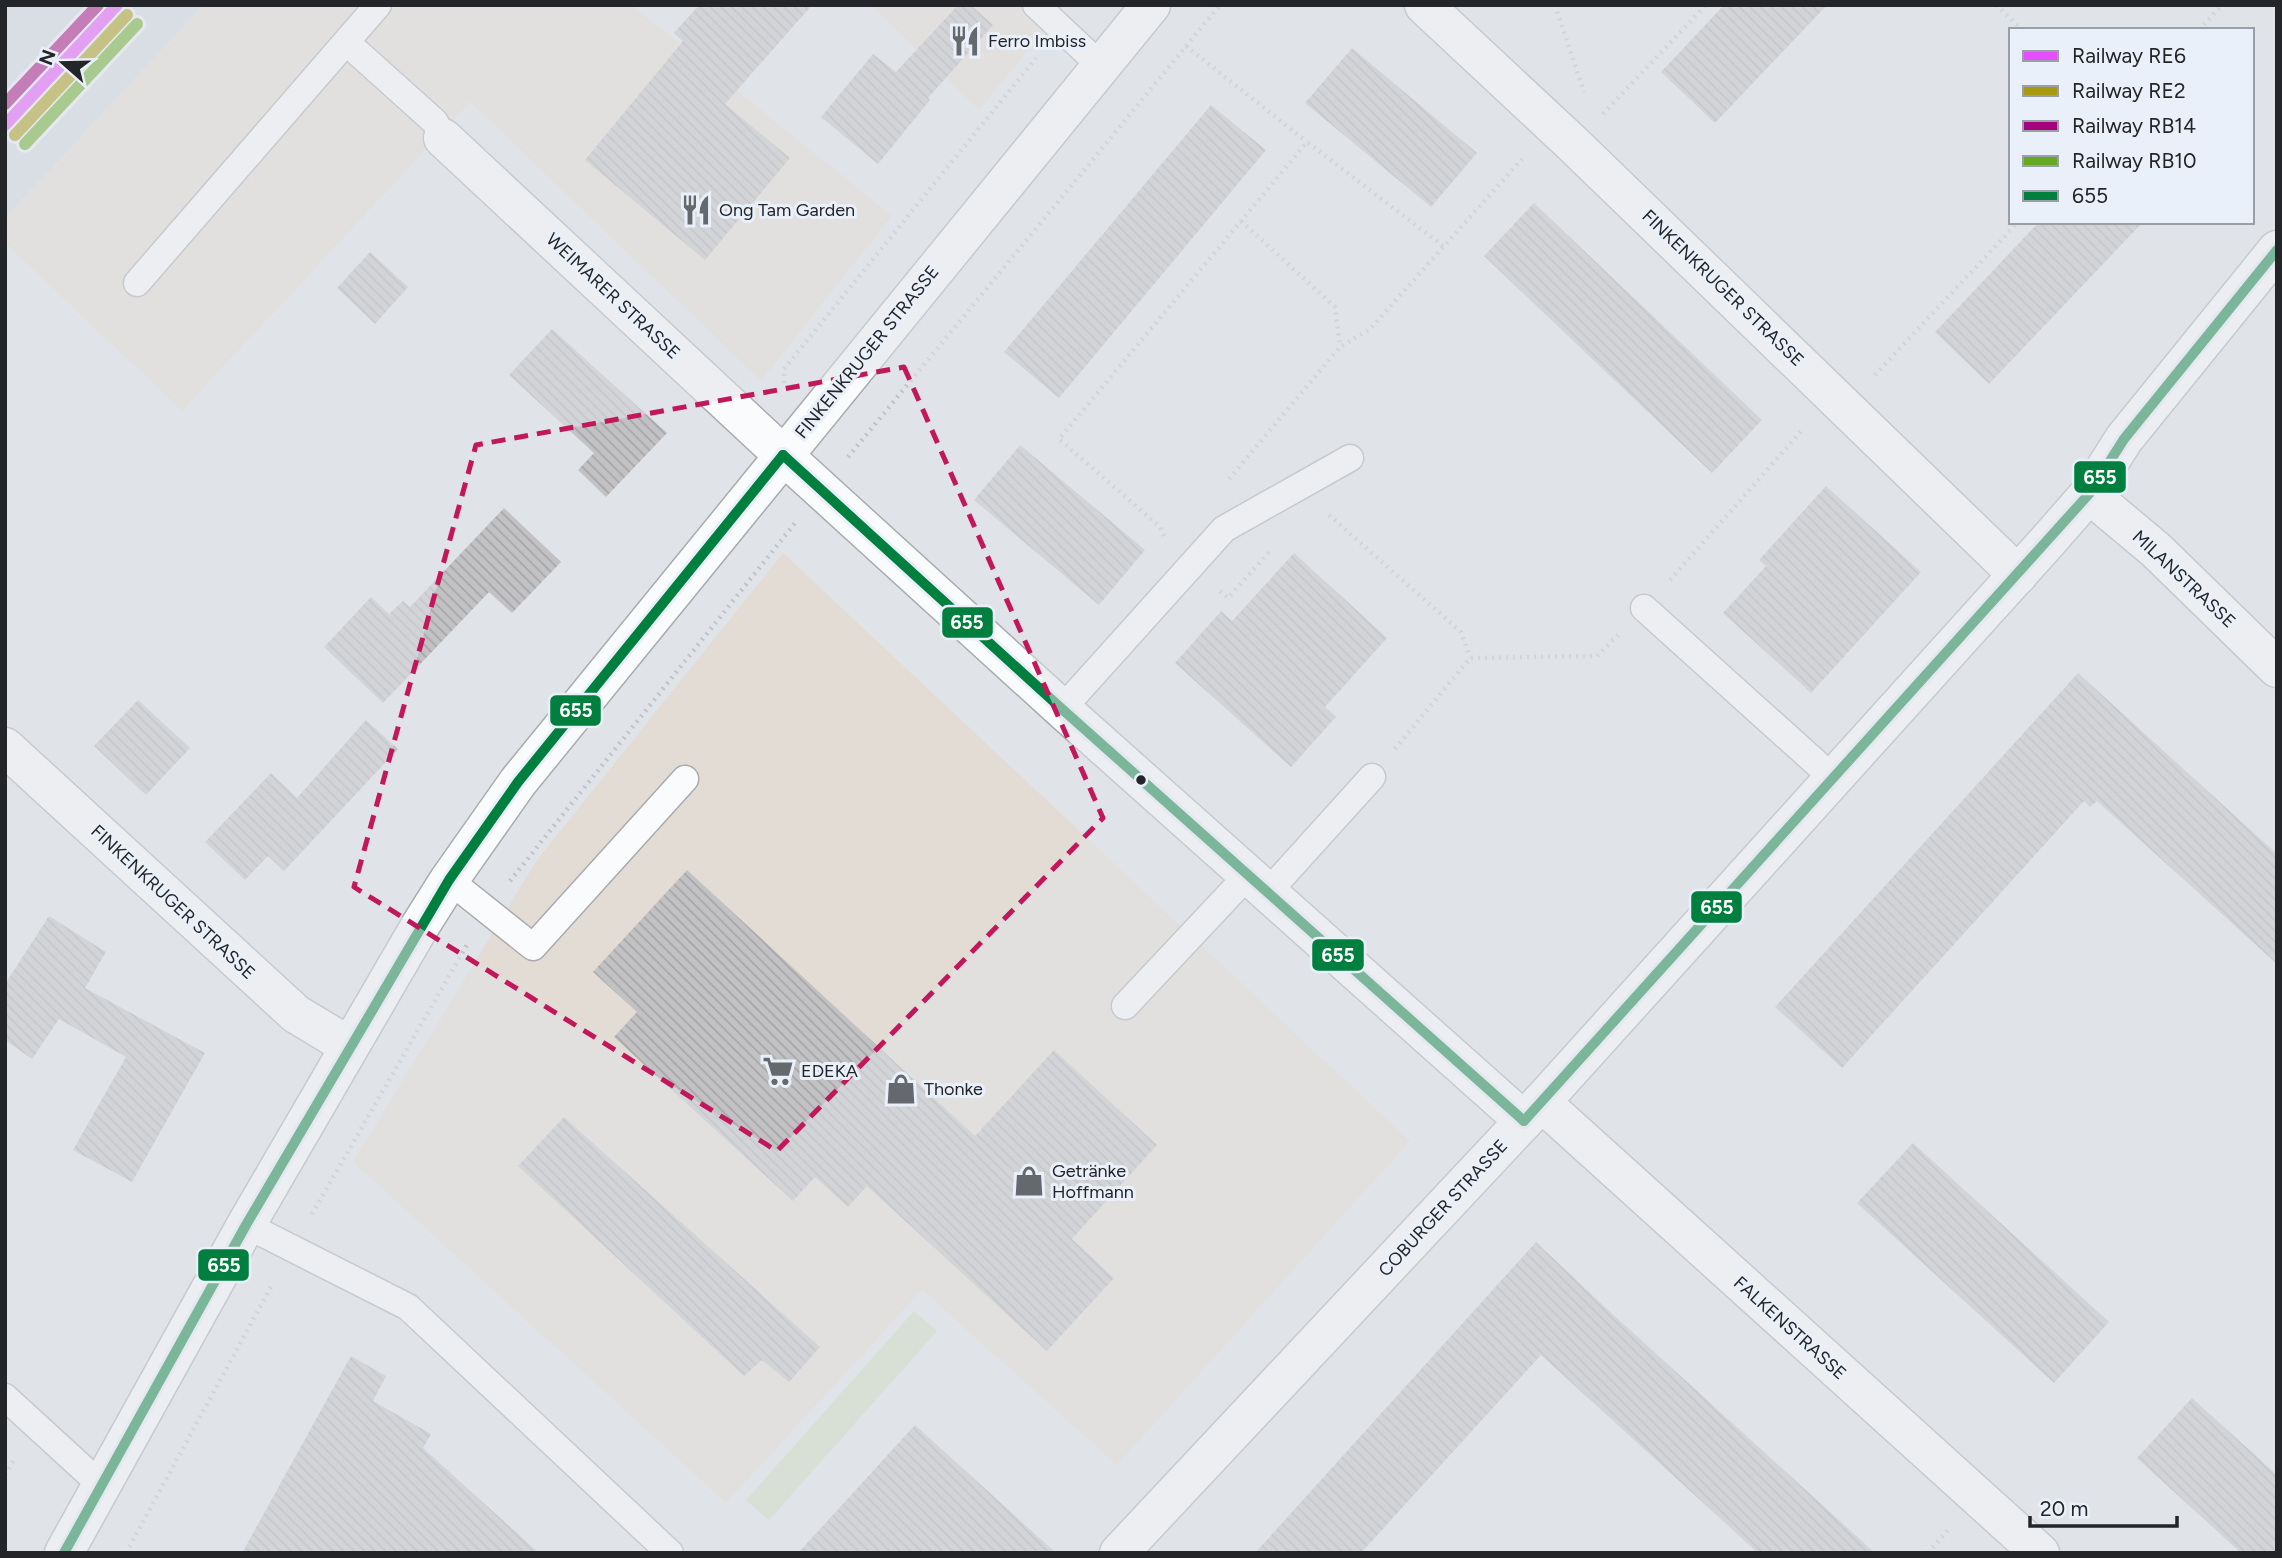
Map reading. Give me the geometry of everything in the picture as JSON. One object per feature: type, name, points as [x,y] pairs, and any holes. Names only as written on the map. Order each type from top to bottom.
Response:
[{"type":"street","name":"FINKENKRUGER STRASSE","points":[[64,1553],[246,1225],[449,880],[518,782],[1151,5]]},
{"type":"street","name":"FINKENKRUGER STRASSE","points":[[1424,5],[1574,131],[1845,407],[2018,575]]},
{"type":"street","name":"WEIMARER STRASSE","points":[[443,138],[783,455]]},
{"type":"street","name":"COBURGER STRASSE","points":[[1119,1553],[1533,1112],[2018,575],[2089,494],[2124,439],[2277,250]]},
{"type":"street","name":"FALKENSTRASSE","points":[[783,455],[1258,883],[1533,1112],[2031,1550]]},
{"type":"street","name":"MILANSTRASSE","points":[[2089,494],[2155,550],[2277,668]]},
{"type":"street","name":"FINKENKRUGER STRASSE","points":[[5,747],[296,1014],[349,1046]]},
{"type":"lane","points":[[137,283],[378,5]]},
{"type":"lane","points":[[1036,5],[1101,66]]},
{"type":"lane","points":[[346,42],[435,122],[443,138]]},
{"type":"lane","points":[[1062,709],[1224,529],[1350,458]]},
{"type":"lane","points":[[1644,608],[1834,779]]},
{"type":"lane","points":[[1125,1006],[1372,776]]},
{"type":"lane","points":[[449,880],[533,947],[685,779]]},
{"type":"lane","points":[[246,1225],[408,1307],[670,1553]]},
{"type":"lane","points":[[5,1397],[101,1485]]},
{"type":"path","points":[[126,1553],[292,1248],[487,911],[821,490],[1220,5]]},
{"type":"path","points":[[1555,5],[1574,131]]},
{"type":"path","points":[[1224,485],[1340,347],[1370,329],[1443,246],[1574,131],[1706,5]]},
{"type":"path","points":[[1996,5],[2020,28]]},
{"type":"path","points":[[2201,28],[2222,5]]},
{"type":"path","points":[[783,455],[784,369],[1060,28]]},
{"type":"path","points":[[1185,47],[1443,246]]},
{"type":"path","points":[[1279,540],[1228,598],[1170,548],[1160,527],[1059,439],[1307,142]]},
{"type":"path","points":[[1241,221],[1335,307],[1340,347]]},
{"type":"path","points":[[1845,407],[2016,224]]},
{"type":"path","points":[[1323,510],[1461,632],[1470,658]]},
{"type":"highlighted area","points":[[904,367],[1103,818],[777,1151],[354,887],[476,445]]},
{"type":"shaded area","points":[[5,5],[203,5],[5,218]]},
{"type":"shaded area","points":[[203,5],[632,5],[892,216],[761,381],[470,102],[182,411],[5,243],[5,218]]},
{"type":"shaded area","points":[[870,5],[1065,5],[979,110]]},
{"type":"shaded area","points":[[783,553],[1410,1141],[1117,1465],[922,1290],[726,1503],[353,1162],[537,860]]},
{"type":"green space","points":[[914,1311],[937,1331],[769,1520],[746,1500]]},
{"type":"building","name":"Ong Tam Garden","points":[[699,5],[812,5],[725,104],[790,158],[705,260],[585,160],[683,41],[674,33]]},
{"type":"building","points":[[958,5],[971,5],[993,25],[928,98],[930,100],[878,164],[821,117],[873,54],[896,72]]},
{"type":"building","points":[[1724,5],[1827,5],[1715,123],[1661,72]]},
{"type":"building","points":[[1352,48],[1477,153],[1431,207],[1305,103]]},
{"type":"building","points":[[1211,105],[1266,150],[1059,398],[1004,352]]},
{"type":"building","points":[[1534,203],[1762,420],[1712,473],[1484,256]]},
{"type":"building","points":[[2037,224],[2141,224],[1989,384],[1935,332]]},
{"type":"building","points":[[370,252],[408,287],[375,324],[337,288]]},
{"type":"building","points":[[552,329],[667,433],[606,497],[578,470],[594,453],[509,375]]},
{"type":"building","points":[[1020,445],[1145,550],[1099,605],[974,500]]},
{"type":"building","points":[[1826,486],[1921,572],[1811,693],[1723,613],[1766,566],[1759,560]]},
{"type":"building","points":[[504,508],[561,562],[512,613],[489,592],[383,703],[324,647],[371,597],[389,614],[403,601],[410,607]]},
{"type":"building","points":[[1294,553],[1387,638],[1325,707],[1336,717],[1291,767],[1175,663],[1221,611],[1232,621]]},
{"type":"building","points":[[2078,673],[2277,854],[2277,964],[2097,801],[2090,807],[2084,801],[1842,1068],[1775,1007]]},
{"type":"building","points":[[138,700],[190,748],[146,795],[94,746]]},
{"type":"building","points":[[366,720],[398,749],[284,871],[268,856],[245,880],[205,842],[271,773],[297,798]]},
{"type":"building","points":[[687,870],[975,1136],[1054,1050],[1157,1145],[1072,1239],[1114,1278],[1047,1351],[867,1186],[848,1207],[815,1177],[793,1201],[614,1037],[637,1012],[593,972]]},
{"type":"building","points":[[49,916],[106,952],[85,988],[205,1053],[132,1182],[73,1150],[126,1057],[59,1019],[32,1059],[5,1040],[5,984]]},
{"type":"building","points":[[564,1117],[820,1347],[789,1382],[762,1360],[744,1376],[518,1166]]},
{"type":"building","points":[[1913,1143],[2109,1322],[2054,1383],[1857,1203]]},
{"type":"building","points":[[1536,1242],[1875,1553],[1758,1553],[1541,1355],[1361,1553],[1255,1553]]},
{"type":"building","points":[[351,1356],[386,1376],[373,1401],[431,1434],[423,1448],[539,1553],[242,1553]]},
{"type":"building","points":[[2192,1398],[2277,1475],[2277,1553],[2241,1553],[2137,1458]]},
{"type":"building","points":[[915,1425],[1056,1553],[798,1553]]},
{"type":"rail line","name":"RB14","points":[[5,104],[98,5]]},
{"type":"rail line","name":"RE6","points":[[5,125],[117,5]]},
{"type":"rail line","name":"RE2","points":[[15,135],[127,15]]},
{"type":"rail line","name":"RB10","points":[[25,144],[137,24]]},
{"type":"transit line","name":"655","points":[[1524,1121],[2089,494],[2124,439],[2277,250]]},
{"type":"transit line","name":"655","points":[[783,455],[1062,709],[1524,1121]]},
{"type":"transit line","name":"655","points":[[64,1553],[246,1225],[449,880],[518,782],[783,455]]},
{"type":"place","name":"Ferro Imbiss","points":[[965,41]]},
{"type":"place","name":"Ong Tam Garden","points":[[696,210]]},
{"type":"place","name":"EDEKA","points":[[778,1071]]},
{"type":"place","name":"Thonke","points":[[901,1089]]},
{"type":"place","name":"Getränke Hoffmann","points":[[1029,1181]]}]
